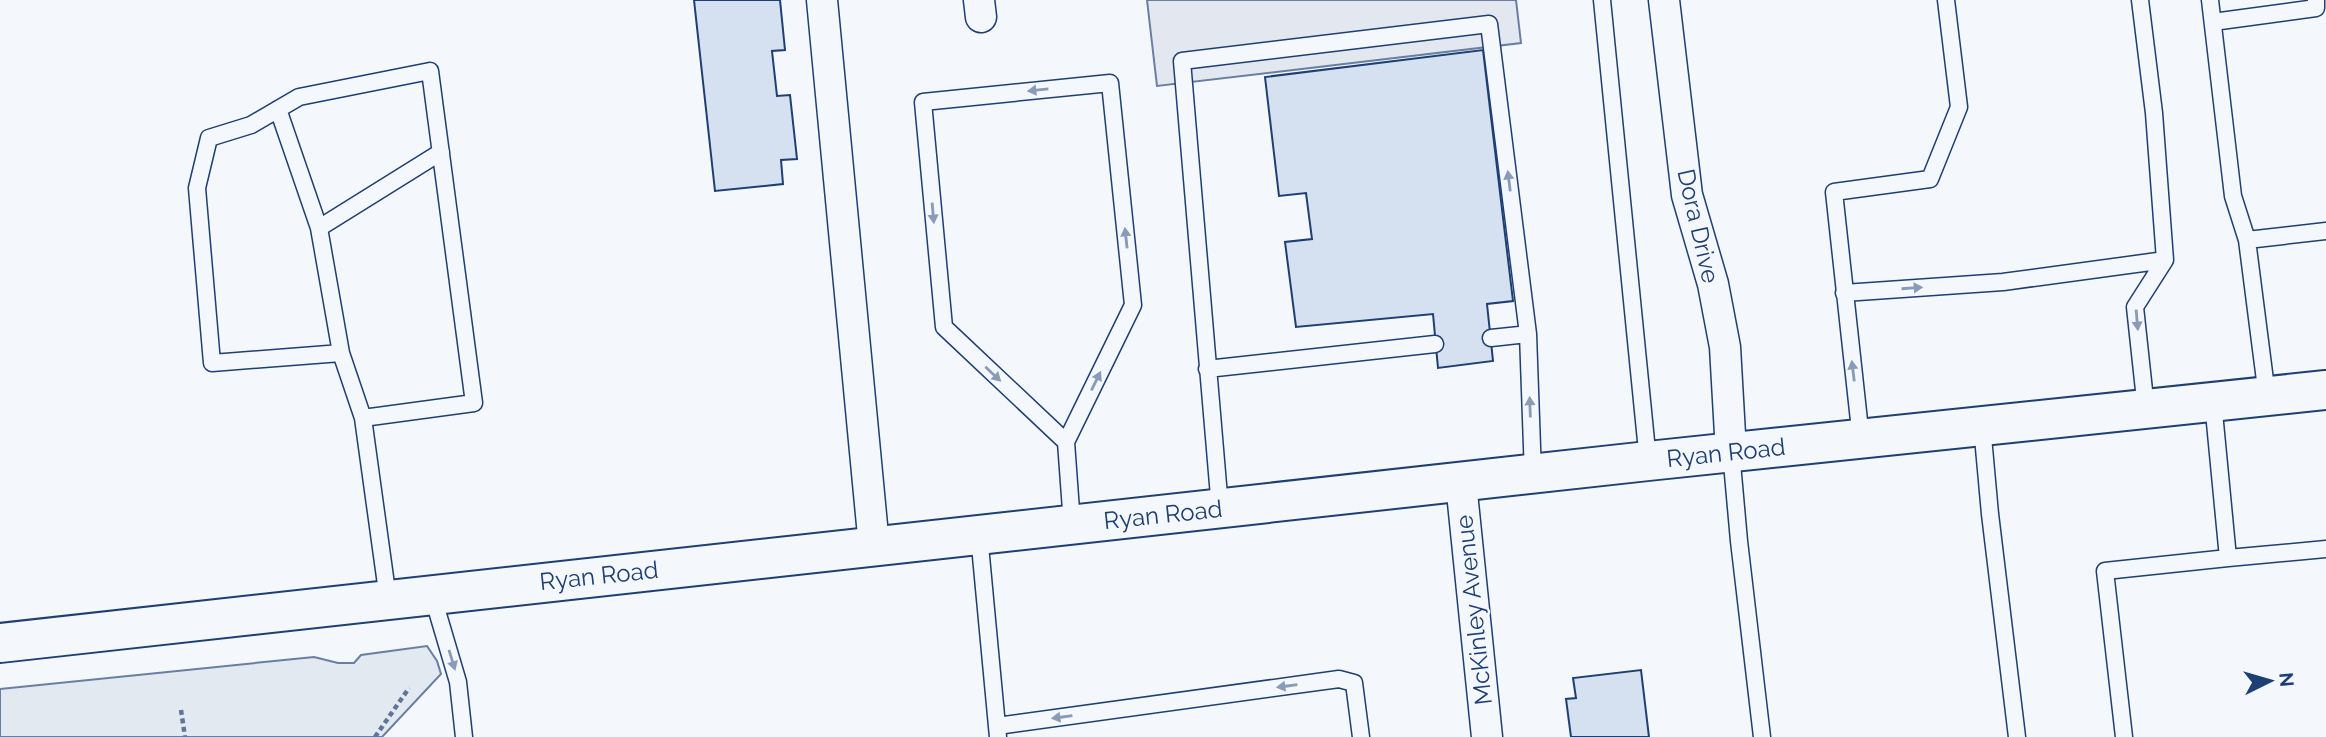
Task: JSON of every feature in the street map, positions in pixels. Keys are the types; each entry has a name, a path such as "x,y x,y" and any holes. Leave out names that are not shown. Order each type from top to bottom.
{"main road":[{"name":"Ryan Road","path":"0,643 1648,461 2326,390"}],"street":[{"path":"822,0 874,546"},
{"name":"Dora Drive","path":"1664,0 1686,195 1713,284 1725,347 1731,452"},
{"name":"McKinley Avenue","path":"1461,483 1487,737"}],"lane":[{"path":"1602,0 1648,461"},
{"path":"1861,439 1834,192 1930,179 1959,107 1946,0"},
{"path":"2140,0 2154,113 2165,260 2136,306 2146,409"},
{"path":"2210,0 2233,196 2247,240 2267,396"},
{"path":"2213,22 2316,8 2316,0"},
{"path":"1220,508 1182,61 1489,24 1528,334 1533,475"},
{"path":"341,353 212,363 197,188 209,138 251,125 299,97 430,71 474,403 363,418"},
{"path":"1066,442 944,327 923,102 1110,83 1133,306 1066,442 1072,524"},
{"path":"278,109 318,228 341,353 363,418 388,599"},
{"path":"318,228 441,152"},
{"path":"2247,240 2326,231"},
{"path":"1844,293 2003,282 2165,260"},
{"path":"1491,338 1528,334"},
{"path":"1207,369 1435,344"},
{"path":"2213,402 2228,558"},
{"path":"1982,426 2017,737"},
{"path":"1731,452 1762,737"},
{"path":"979,536 998,731 1339,679 1354,684 1361,737"},
{"path":"2124,737 2105,571 2326,549"},
{"path":"432,594 458,682 464,737"}],"path":[{"path":"375,737 409,688"},
{"path":"181,710 186,737"}],"shaded area":[{"path":"1147,0 1516,0 1521,43 1157,86"},
{"path":"427,646 437,661 441,674 382,737 0,737 0,689 314,657 338,663 354,663 361,655"}],"building":[{"path":"694,0 780,0 785,50 772,51 777,96 790,95 797,159 781,160 783,184 715,191"},
{"path":"1483,50 1513,301 1487,304 1493,361 1438,368 1433,314 1296,327 1285,242 1312,239 1306,193 1279,196 1265,77"},
{"path":"1641,670 1649,737 1571,737 1566,699 1576,698 1573,678"}]}
